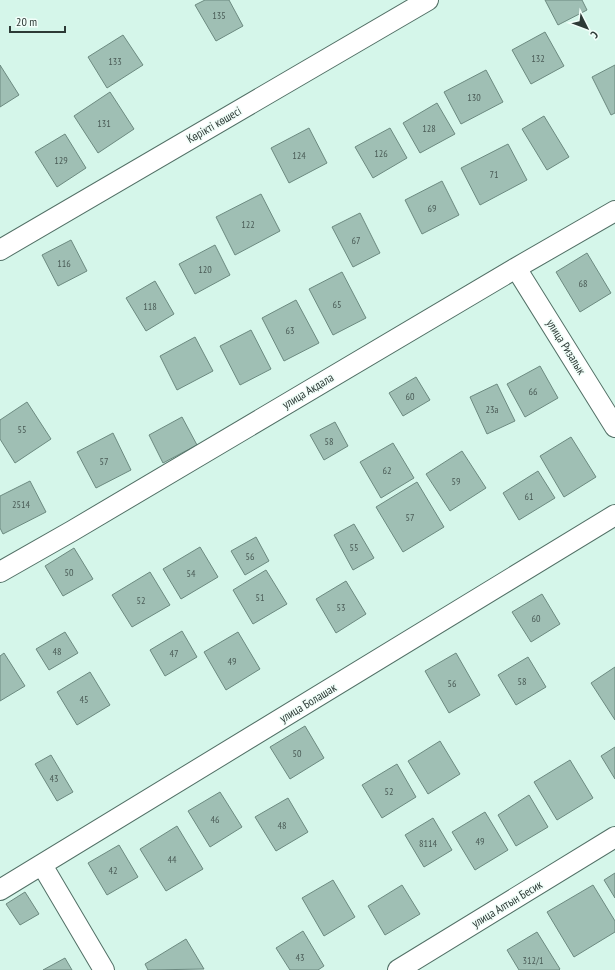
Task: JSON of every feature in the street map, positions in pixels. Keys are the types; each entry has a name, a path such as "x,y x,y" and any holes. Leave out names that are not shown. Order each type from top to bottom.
{"street":[{"name":"Көрікті көшесі","path":"0,250 428,0"},
{"name":"улица Акдала","path":"0,572 615,211"},
{"name":"улица Ризалык","path":"516,268 615,427"},
{"name":"улица Болашак","path":"0,890 615,515"},
{"name":"улица Алтын Бесик","path":"398,970 615,837"},
{"path":"42,865 104,970"}],"building":[{"path":"205,0 229,0 243,26 216,41 195,5"},
{"path":"545,0 582,0 587,10 558,25"},
{"path":"545,32 564,66 531,84 512,50"},
{"path":"123,35 143,65 107,88 88,57"},
{"path":"0,65 19,95 0,107"},
{"path":"615,65 615,113 611,115 592,77"},
{"path":"486,70 503,102 461,124 444,92"},
{"path":"110,92 134,129 98,153 74,116"},
{"path":"437,103 455,134 420,153 403,123"},
{"path":"544,116 569,157 547,170 522,129"},
{"path":"309,128 327,163 289,183 271,148"},
{"path":"390,128 407,158 373,178 355,147"},
{"path":"65,134 86,168 57,187 35,152"},
{"path":"508,144 527,180 480,205 461,168"},
{"path":"442,181 459,215 422,234 405,200"},
{"path":"261,194 280,231 235,255 216,217"},
{"path":"360,213 380,253 353,267 332,227"},
{"path":"71,240 87,271 58,286 42,255"},
{"path":"215,245 230,275 195,294 179,264"},
{"path":"587,253 611,293 580,312 556,272"},
{"path":"342,272 366,318 333,335 309,289"},
{"path":"155,281 174,314 146,331 126,298"},
{"path":"296,300 319,343 284,361 262,318"},
{"path":"251,330 271,369 240,385 220,346"},
{"path":"195,337 213,371 177,390 160,356"},
{"path":"540,366 558,398 525,417 507,384"},
{"path":"416,377 430,400 403,416 389,393"},
{"path":"497,384 515,421 487,434 470,397"},
{"path":"27,402 51,439 15,463 0,439 0,420"},
{"path":"182,417 197,445 163,463 149,435"},
{"path":"335,422 348,446 324,460 310,435"},
{"path":"113,433 131,470 96,488 77,452"},
{"path":"571,437 596,477 564,497 540,456"},
{"path":"393,443 414,478 381,498 360,462"},
{"path":"462,451 486,488 450,511 426,474"},
{"path":"538,471 555,498 519,520 503,493"},
{"path":"30,481 46,512 3,534 0,528 0,496"},
{"path":"417,482 444,527 403,552 376,507"},
{"path":"354,524 374,558 353,570 334,535"},
{"path":"256,537 269,561 245,575 231,551"},
{"path":"200,547 218,577 181,599 163,569"},
{"path":"74,548 93,579 63,596 45,566"},
{"path":"266,570 287,604 253,624 233,590"},
{"path":"150,572 170,605 132,627 112,595"},
{"path":"346,581 366,614 336,633 316,599"},
{"path":"542,594 560,624 531,642 512,612"},
{"path":"182,631 197,657 165,676 150,650"},
{"path":"65,632 78,653 49,670 36,649"},
{"path":"238,632 260,669 226,690 204,652"},
{"path":"4,653 25,686 0,701 0,656"},
{"path":"456,653 480,695 449,713 425,671"},
{"path":"528,657 546,687 516,705 498,675"},
{"path":"615,667 615,720 591,683"},
{"path":"90,672 110,705 77,725 57,692"},
{"path":"305,726 324,758 290,779 270,747"},
{"path":"440,741 460,774 428,794 408,761"},
{"path":"615,747 615,779 601,756"},
{"path":"51,755 73,792 57,801 35,764"},
{"path":"570,760 593,798 557,820 534,782"},
{"path":"397,764 416,797 382,818 362,785"},
{"path":"220,792 242,827 210,847 188,811"},
{"path":"529,795 548,827 516,846 498,815"},
{"path":"288,798 308,832 276,851 255,817"},
{"path":"485,812 508,850 475,870 452,832"},
{"path":"433,818 452,850 424,867 405,835"},
{"path":"177,826 203,869 166,891 140,849"},
{"path":"119,845 138,877 107,895 88,863"},
{"path":"615,873 615,898 604,880"},
{"path":"333,880 355,917 324,936 302,898"},
{"path":"402,885 420,914 385,935 368,906"},
{"path":"593,885 615,921 615,932 574,957 547,912"},
{"path":"25,892 39,914 20,925 6,904"},
{"path":"303,931 324,966 318,970 290,970 276,948"},
{"path":"537,932 560,969 559,970 519,970 507,950"},
{"path":"186,939 204,969 148,970 145,964"},
{"path":"65,958 72,970 43,970"}]}
